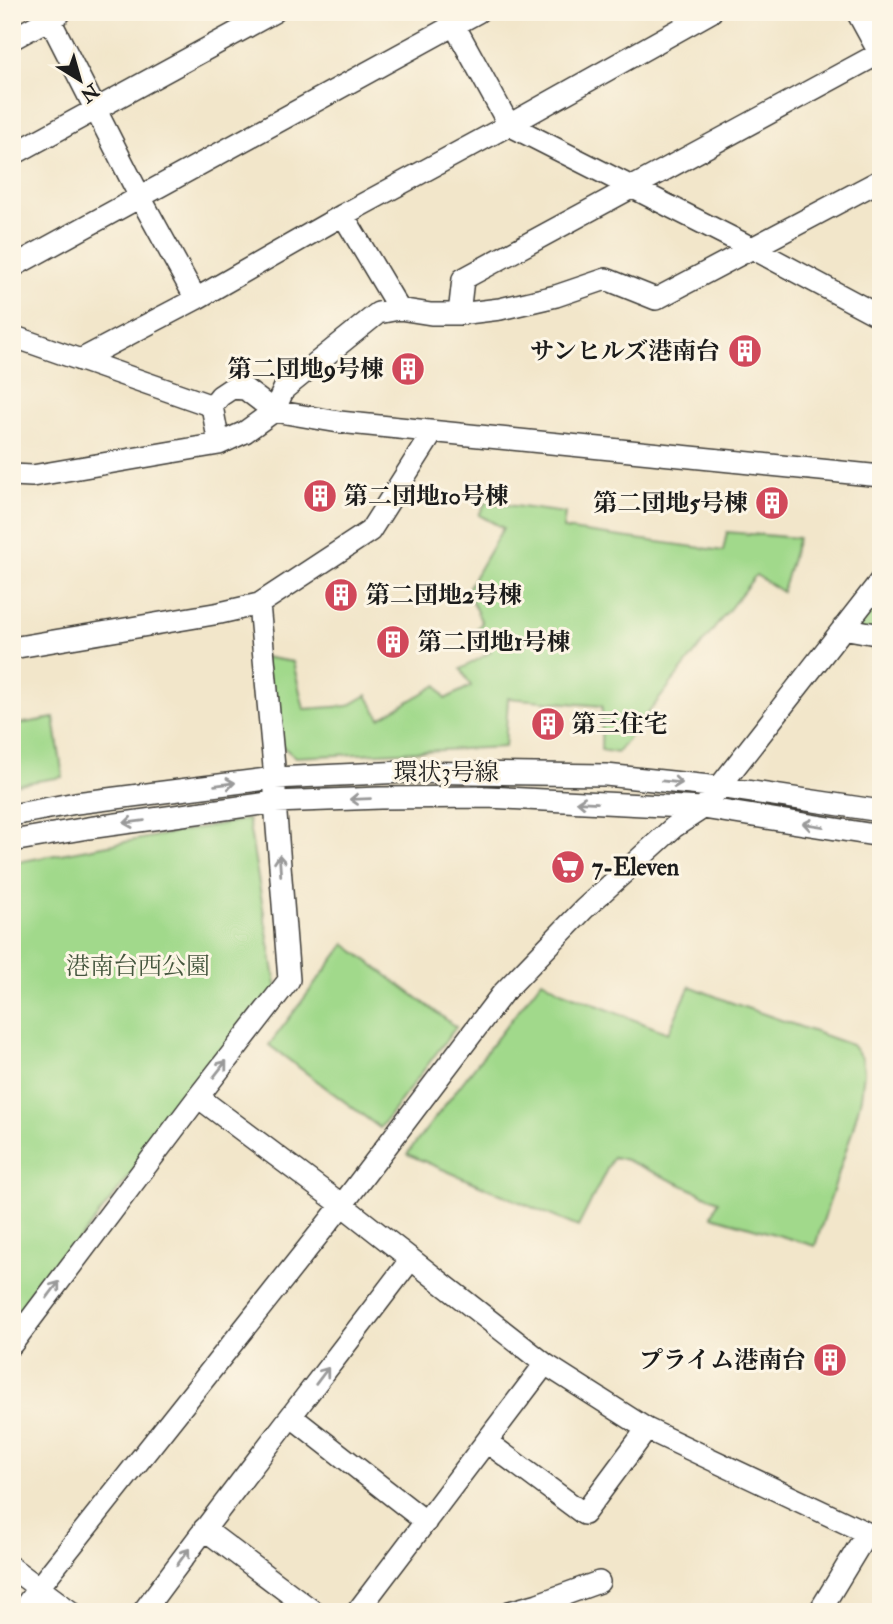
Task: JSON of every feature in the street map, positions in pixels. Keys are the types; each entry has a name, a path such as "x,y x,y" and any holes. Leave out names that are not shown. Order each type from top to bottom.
{"street":[{"path":"12,155 274,12"},
{"path":"12,267 451,19 478,12"},
{"path":"80,360 196,299 342,215 711,12"},
{"path":"459,314 463,279 880,55 858,12"},
{"path":"12,39 52,14 95,110 196,299"},
{"path":"451,19 509,125 752,248 881,317"},
{"path":"12,475 32,476 219,444 245,432 274,411 284,388 378,313 399,309 431,314 459,314 511,307 556,296 606,279 656,299 881,180"},
{"path":"342,215 399,309"},
{"path":"12,336 212,406"},
{"path":"219,444 212,406 232,387 245,389 274,411 339,422 881,476"},
{"path":"12,648 220,613 258,604 370,531 433,432"},
{"path":"21,1612 342,1205 502,993 583,909 674,827 703,807 881,580"},
{"path":"12,1345 289,980 275,778 258,604"},
{"path":"843,628 881,635"},
{"name":"環状3号線","path":"12,816 76,803 275,778 404,772 606,775 719,787 881,811"},
{"name":"環状3号線","path":"12,841 275,802 487,797 703,807 881,836"},
{"path":"198,1097 342,1205 545,1364 647,1429 874,1538 819,1612"},
{"path":"143,1612 411,1259"},
{"path":"357,1612 545,1364"},
{"path":"292,1417 426,1522"},
{"path":"487,1442 584,1514 647,1429"},
{"path":"204,1529 314,1612"},
{"path":"12,1568 71,1612"},
{"path":"509,1612 541,1608 599,1583"}],"green space":[{"path":"486,502 565,513 563,529 723,551 727,532 798,538 782,592 756,575 617,753 601,750 602,706 508,698 505,747 295,757 271,737 263,657 293,662 304,709 348,706 367,695 380,718 437,685 445,699 471,686 461,669 491,652 477,628 482,623 467,590 503,528 479,515"},
{"path":"881,580 881,635 843,628"},
{"path":"54,718 63,777 12,785 12,725"},
{"name":"港南台西公園","path":"248,819 277,990 12,1325 12,863"},
{"path":"345,944 456,1027 380,1128 269,1045"},
{"path":"542,980 563,992 668,1033 690,986 852,1045 862,1058 864,1072 861,1098 815,1246 712,1216 718,1201 626,1160 613,1157 578,1227 407,1154"}],"place":[{"name":"サンヒルズ港南台","path":"745,351"},
{"name":"第二団地9号棟","path":"408,369"},
{"name":"第二団地10号棟","path":"320,496"},
{"name":"第二団地5号棟","path":"772,503"},
{"name":"第二団地2号棟","path":"341,595"},
{"name":"第二団地1号棟","path":"393,642"},
{"name":"第三住宅","path":"548,724"},
{"name":"7-Eleven","path":"568,867"},
{"name":"プライム港南台","path":"830,1360"}]}
